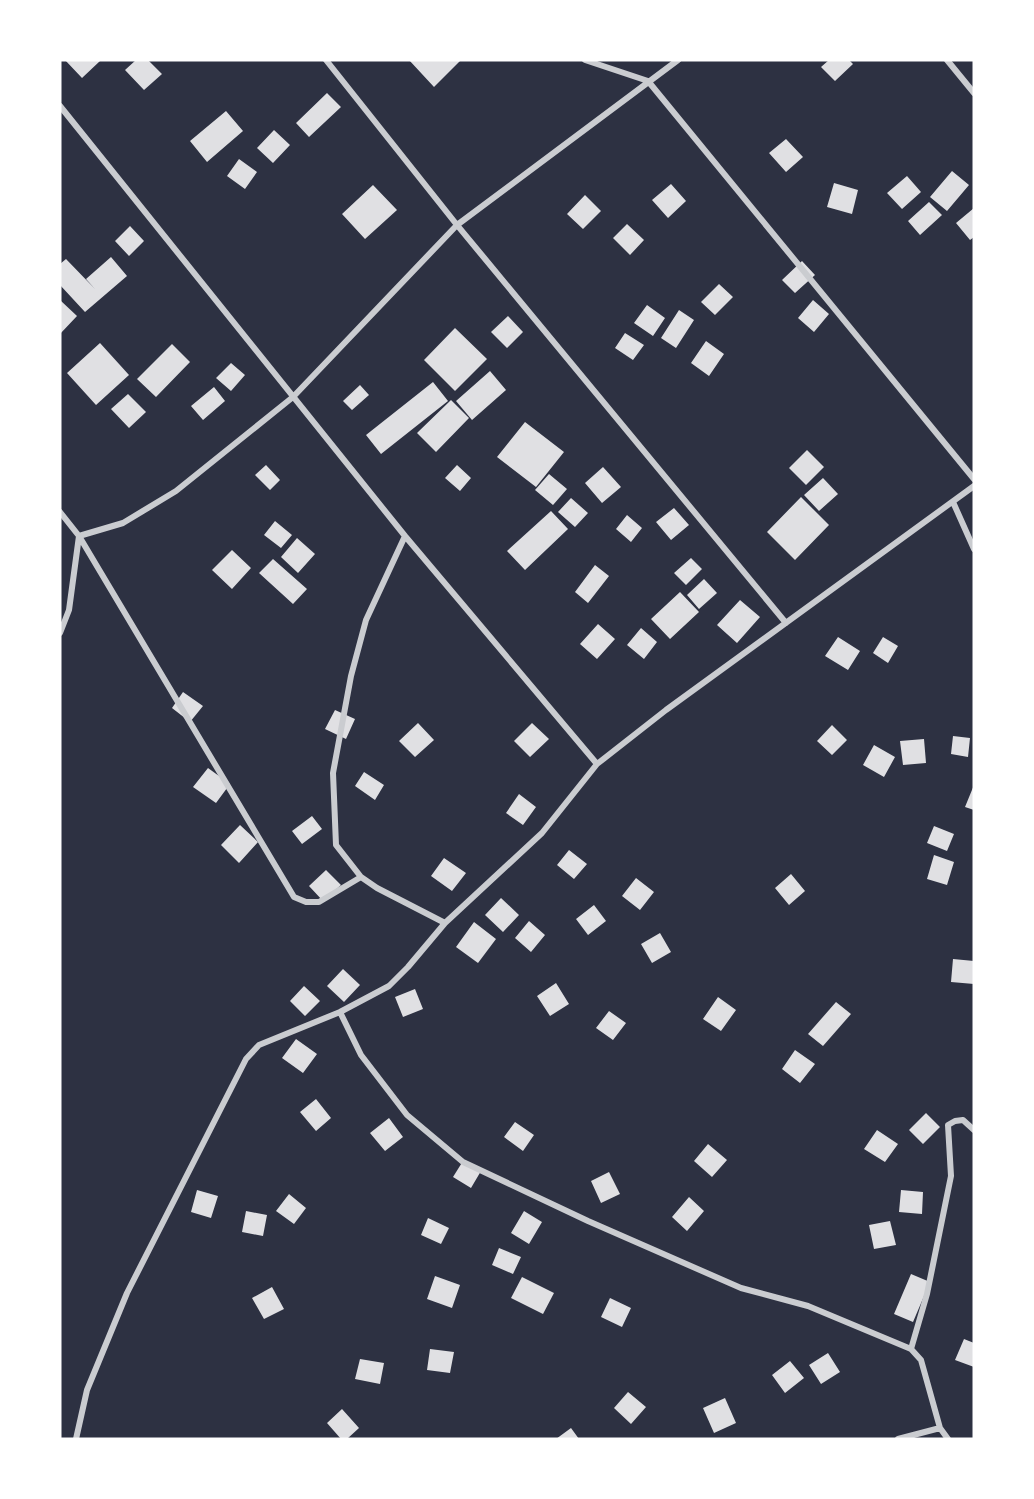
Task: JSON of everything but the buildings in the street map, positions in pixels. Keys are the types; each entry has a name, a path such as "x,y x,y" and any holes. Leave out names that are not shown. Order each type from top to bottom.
{"street":[{"path":"326,60 457,225 786,623"},
{"path":"585,60 648,81 974,479"},
{"path":"79,536 123,523 176,491 293,397 457,225 678,60"},
{"path":"947,60 974,93"},
{"path":"60,105 405,536 597,764"},
{"path":"76,1439 87,1390 127,1293 246,1059 259,1045 340,1012 389,986 445,923 542,833 597,764 666,710 974,486"},
{"path":"953,502 974,549"},
{"path":"60,512 79,536 294,897 306,902 318,902 361,877"},
{"path":"60,633 69,610 79,536"},
{"path":"405,536 366,620 351,676 333,773 336,845 361,877 377,888 445,923"},
{"path":"340,1012 361,1054 407,1114 463,1162 588,1221 741,1288 808,1306 911,1349 921,1360 940,1428 948,1439"},
{"path":"911,1349 927,1294 951,1176 948,1125 963,1120 974,1130"},
{"path":"898,1439 940,1428"}]}
